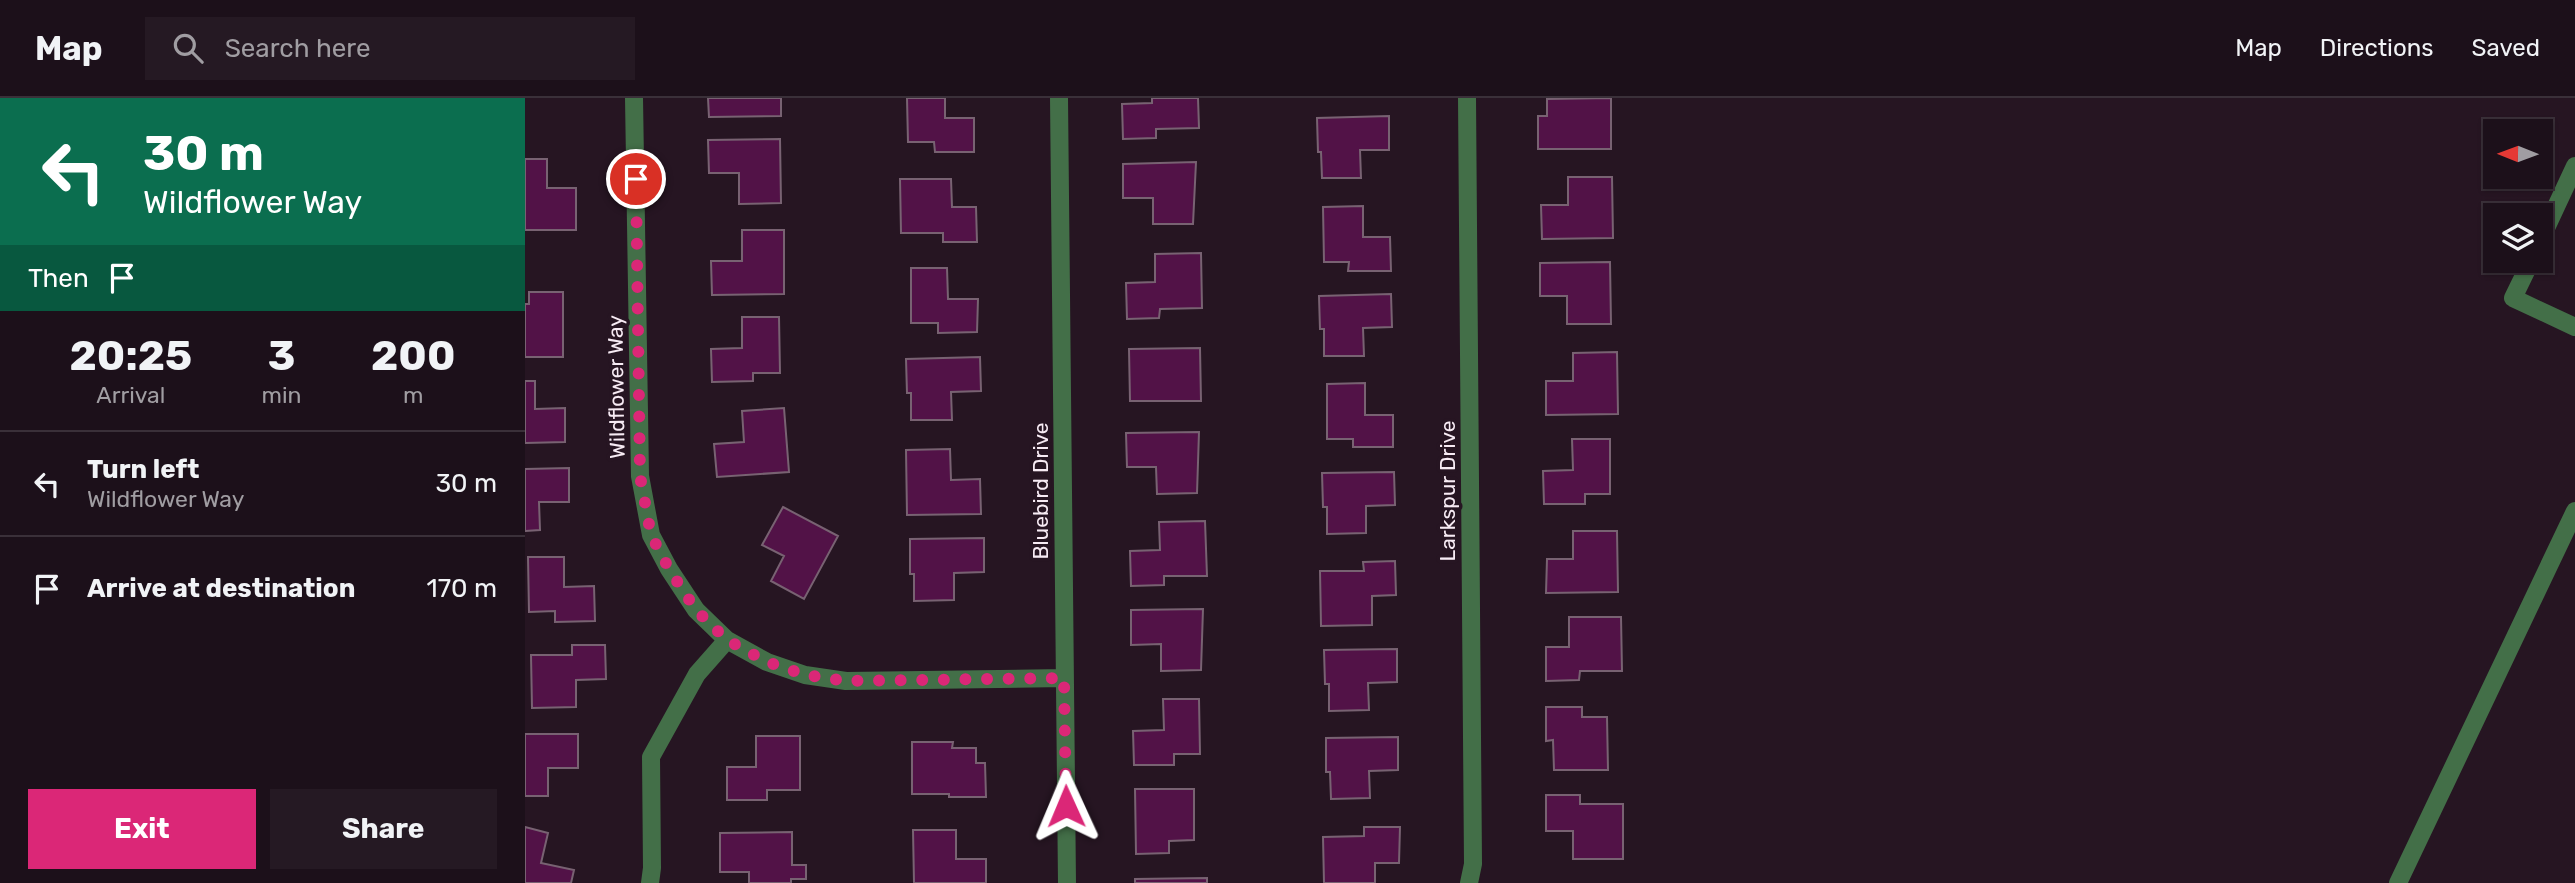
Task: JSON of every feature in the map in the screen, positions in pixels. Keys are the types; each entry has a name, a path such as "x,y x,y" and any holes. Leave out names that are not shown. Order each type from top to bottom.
{"street":[{"name":"Wildflower Way","path":"634,98 640,462 644,503 651,535 696,610 727,640 767,662 806,675 846,681 1064,678"},
{"name":"Bluebird Drive","path":"1059,98 1067,883"},
{"name":"Larkspur Drive","path":"1467,98 1473,864 1469,883"},
{"path":"2553,213 2575,166"},
{"path":"2525,273 2513,298 2575,327"},
{"path":"2398,883 2575,512"},
{"path":"650,883 651,757 697,674 727,640"}],"building":[{"path":"708,98 781,98 781,116 709,117"},
{"path":"907,98 945,98 945,118 974,118 974,152 935,152 934,142 908,142"},
{"path":"1152,98 1198,98 1199,128 1156,129 1156,138 1123,139 1122,104 1152,103"},
{"path":"1611,98 1611,149 1538,149 1538,116 1547,116 1547,99"},
{"path":"1389,116 1389,150 1360,150 1361,178 1322,178 1317,118"},
{"path":"780,139 781,203 739,204 739,173 709,173 708,140"},
{"path":"525,159 547,159 547,188 576,188 576,230 525,230"},
{"path":"1196,162 1193,224 1153,224 1153,198 1123,198 1123,164"},
{"path":"1568,177 1612,177 1613,238 1542,239 1541,205 1568,205"},
{"path":"900,179 951,179 952,207 976,207 977,242 943,242 943,233 901,233"},
{"path":"1363,206 1363,237 1390,237 1391,271 1348,271 1349,262 1324,262 1323,207"},
{"path":"742,230 784,230 784,294 712,295 711,261 742,261"},
{"path":"1201,253 1202,308 1160,309 1159,318 1127,319 1126,283 1155,282 1155,254"},
{"path":"1610,262 1611,324 1567,324 1567,296 1540,296 1540,263"},
{"path":"911,268 947,268 948,299 978,299 977,332 938,333 938,323 911,323"},
{"path":"529,292 563,292 563,357 525,357 525,304 529,304"},
{"path":"1391,294 1392,327 1363,328 1364,356 1324,356 1324,329 1320,329 1319,296"},
{"path":"742,317 779,317 780,373 753,373 753,381 712,382 711,349 742,348"},
{"path":"1200,348 1201,401 1130,401 1129,349"},
{"path":"1617,352 1618,414 1546,415 1546,381 1573,381 1573,353"},
{"path":"980,357 981,391 951,392 952,420 911,420 911,393 907,393 906,359"},
{"path":"525,381 535,381 535,409 565,408 565,442 525,443"},
{"path":"1365,383 1365,415 1393,415 1393,447 1353,447 1353,439 1327,439 1327,384"},
{"path":"784,408 789,472 717,477 714,444 744,442 742,411"},
{"path":"1199,432 1197,493 1157,494 1156,467 1127,467 1126,433"},
{"path":"1572,439 1610,439 1610,494 1585,494 1585,504 1544,504 1543,471 1573,470"},
{"path":"950,449 951,480 980,479 981,514 907,515 906,450"},
{"path":"569,468 569,502 539,502 540,530 525,531 525,469"},
{"path":"1394,472 1395,505 1366,506 1366,533 1327,534 1327,507 1323,507 1322,473"},
{"path":"783,507 838,536 804,599 771,581 784,556 762,545"},
{"path":"1205,521 1207,576 1164,576 1164,585 1131,586 1130,551 1160,550 1159,522"},
{"path":"1573,531 1617,531 1618,592 1546,593 1547,559 1573,559"},
{"path":"984,538 984,572 954,573 954,600 914,601 914,574 910,574 910,539"},
{"path":"528,557 564,557 564,587 594,586 595,621 555,622 555,611 529,612"},
{"path":"1395,561 1396,595 1372,596 1372,625 1321,626 1320,571 1364,571 1363,562"},
{"path":"1203,609 1201,670 1161,671 1161,644 1131,645 1131,610"},
{"path":"1569,617 1621,617 1622,671 1580,671 1579,680 1546,681 1546,647 1569,647"},
{"path":"572,645 605,645 606,679 576,680 576,707 532,708 531,655 572,655"},
{"path":"1397,649 1397,682 1368,683 1369,710 1329,711 1329,684 1325,684 1324,650"},
{"path":"1163,699 1199,699 1200,754 1174,754 1174,765 1134,765 1133,731 1164,730"},
{"path":"1546,707 1582,707 1582,717 1607,717 1608,770 1554,770 1553,740 1546,741"},
{"path":"525,734 578,734 578,768 548,768 548,796 525,796"},
{"path":"756,736 800,736 800,790 767,790 767,800 727,800 727,767 756,767"},
{"path":"1398,737 1398,770 1369,771 1370,798 1331,799 1330,772 1326,772 1326,738"},
{"path":"912,742 953,742 952,748 976,748 976,763 985,763 986,797 912,794"},
{"path":"1135,789 1194,789 1194,840 1169,841 1169,853 1136,854"},
{"path":"1546,795 1580,795 1580,804 1623,804 1623,859 1573,859 1573,831 1546,831"},
{"path":"525,827 548,833 541,863 574,870 571,883 525,883"},
{"path":"1364,827 1400,827 1399,863 1375,863 1375,883 1324,883 1323,837 1364,836"},
{"path":"913,830 956,830 956,859 986,859 986,883 914,883"},
{"path":"792,832 792,865 806,865 806,879 791,879 791,883 749,883 749,872 720,872 720,833"},
{"path":"1207,878 1207,883 1135,883 1135,879"}],"route":[{"path":"636,179 640,476 651,535 696,610 727,640 767,662 806,675 846,681 1064,678 1066,806"}]}
